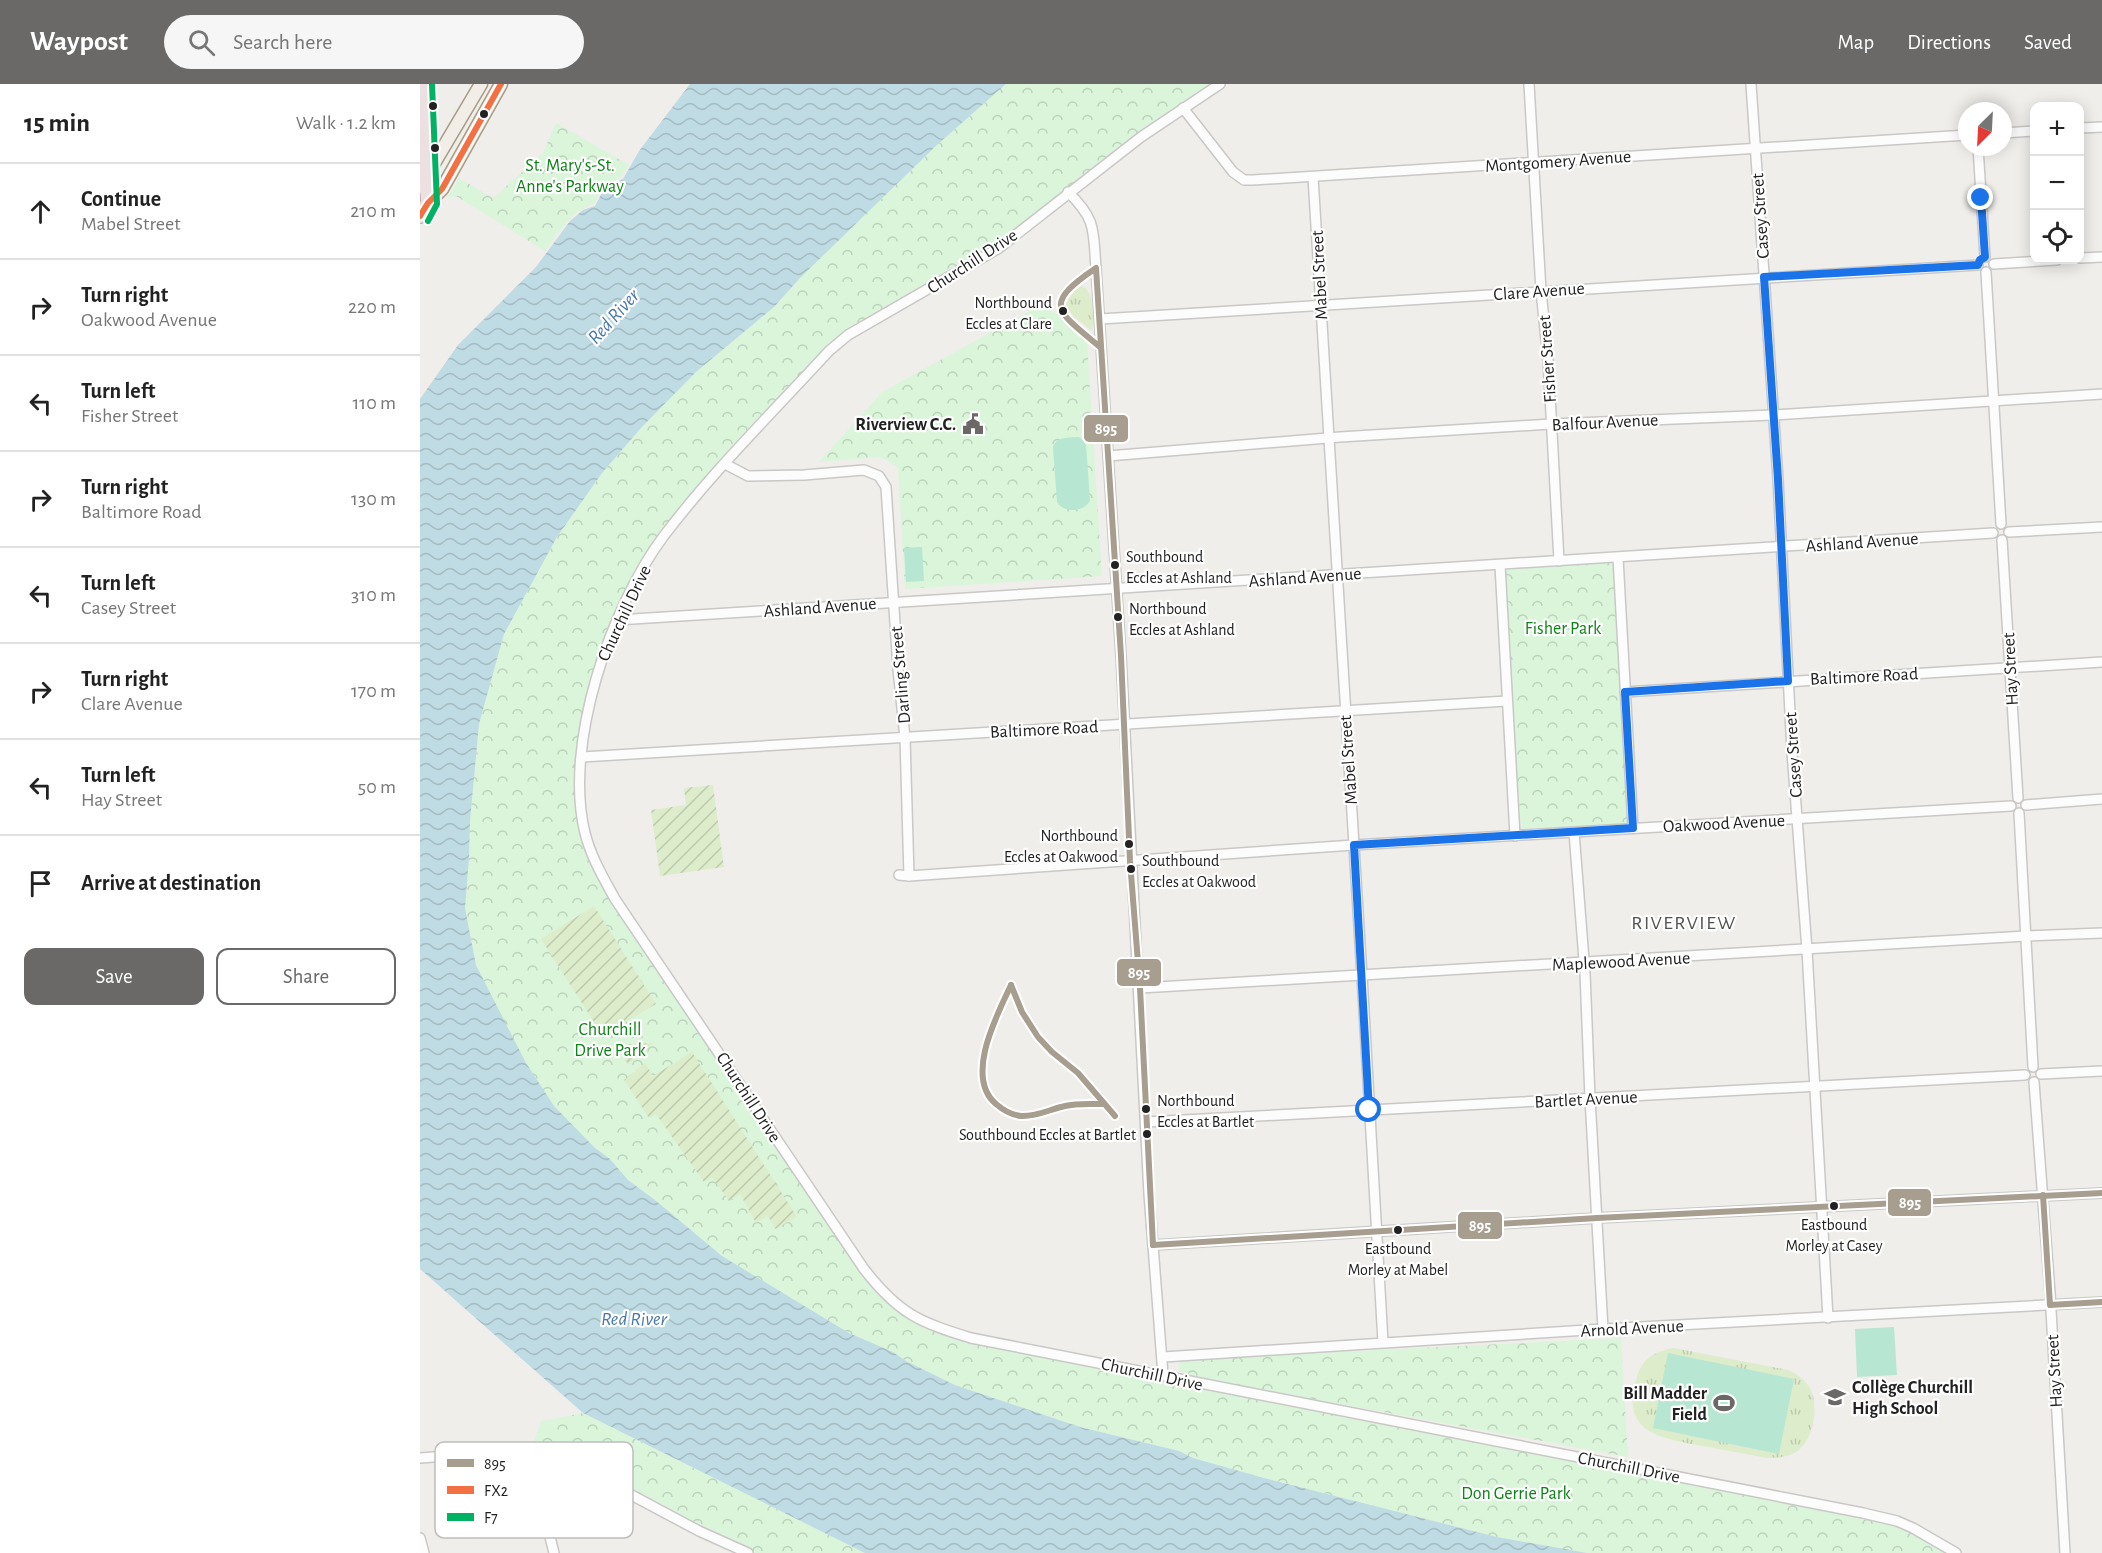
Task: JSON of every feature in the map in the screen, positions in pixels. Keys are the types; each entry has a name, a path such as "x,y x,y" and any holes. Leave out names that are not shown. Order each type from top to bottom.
{"highway":[{"path":"420,216 428,203 423,84"}],"main road":[{"path":"420,187 481,84"},
{"path":"428,203 442,189 501,84"}],"street":[{"name":"Churchill Drive","path":"1220,84 1183,108 1068,192 980,261 848,335 830,351 725,464 663,538 638,577 606,646 596,680 582,757 580,789 585,831 597,866 615,899 827,1216 880,1290 903,1311 924,1323 971,1338 1863,1513 1897,1521 1934,1539 1956,1553"},
{"name":"Fisher Street","path":"1529,84 1559,561"},
{"name":"Casey Street","path":"1751,84 1807,950 1828,1318"},
{"name":"Montgomery Avenue","path":"1183,108 1237,176 1244,180 1958,136"},
{"path":"2084,128 2102,127"},
{"path":"2012,132 2030,131"},
{"path":"1979,156 1985,257"},
{"name":"Mabel Street","path":"1313,177 1383,1342"},
{"path":"1068,192 1082,205 1092,223 1100,319 1130,861 1140,988 1153,1245 1163,1375"},
{"path":"2084,258 2102,256"},
{"path":"1985,257 1994,264"},
{"path":"1985,257 1978,265 1980,270 1986,272"},
{"path":"1994,264 2030,262"},
{"path":"1986,272 1994,264"},
{"name":"Clare Avenue","path":"1100,319 1978,265"},
{"path":"1986,272 2001,524"},
{"name":"Balfour Avenue","path":"1108,456 1328,438 1551,424 1773,415 2102,394"},
{"name":"Darling Street","path":"725,464 748,476 804,475 864,470 879,476 886,487 905,738 909,876"},
{"path":"2001,524 2009,532"},
{"path":"2001,524 1994,529 1995,537 2002,540 2007,538 2009,532"},
{"path":"2009,532 2102,527"},
{"name":"Ashland Avenue","path":"618,620 1994,533"},
{"name":"Hay Street","path":"2002,540 2018,798"},
{"path":"1618,558 1633,828"},
{"path":"1500,565 1515,836"},
{"name":"Baltimore Road","path":"1625,692 2102,662"},
{"name":"Baltimore Road","path":"582,757 1507,701"},
{"path":"2018,798 2024,800 2026,805 2023,812 2019,813 2015,813 2011,806 2012,802 2018,798"},
{"path":"2026,805 2102,799"},
{"name":"Oakwood Avenue","path":"898,874 909,876 1354,845 2011,806"},
{"path":"2019,813 2033,1066"},
{"path":"1575,832 1603,1329"},
{"name":"Maplewood Avenue","path":"1140,988 2102,933"},
{"path":"2033,1066 2038,1068 2041,1074"},
{"path":"2033,1066 2027,1069 2025,1075 2030,1081 2034,1082 2039,1079 2041,1074"},
{"path":"2041,1074 2102,1071"},
{"name":"Bartlet Avenue","path":"1146,1122 2025,1075"},
{"name":"Hay Street","path":"2034,1082 2064,1553"},
{"path":"1153,1245 1597,1218 2102,1193"},
{"name":"Arnold Avenue","path":"1162,1357 1603,1329 2102,1302"},
{"path":"420,1458 435,1457"},
{"path":"633,1496 699,1531 748,1553"},
{"path":"420,1538 424,1553"},
{"path":"550,1538 554,1553"}],"green space":[{"name":"Churchill Drive Park","path":"1006,84 1220,84 1183,108 999,248 829,351 662,538 617,620 585,734 582,809 597,866 880,1290 932,1326 1897,1521 1956,1553 1586,1553 1497,1537 1264,1478 1193,1458 1179,1451 1080,1427 955,1385 906,1361 893,1352 849,1333 722,1256 628,1180 610,1159 594,1147 554,1106 526,1064 476,965 465,908 479,724 504,634 557,537 602,473 641,428 696,372 774,307 800,278 938,144"},
{"name":"St. Mary's-St. Anne's Parkway","path":"556,123 629,165 621,177 602,187 595,203 579,211 566,223 545,251 456,196 447,198 459,178 493,198 543,153"},
{"path":"1082,286 1091,299 1092,331 1073,316 1066,305 1070,291"},
{"name":"Riverview C.C.","path":"1044,303 1087,342 1102,576 905,589 898,467 880,457 819,462 882,392"},
{"path":"1078,437 1086,445 1090,500 1084,507 1069,510 1057,502 1053,447 1060,439"},
{"path":"922,547 924,581 906,582 904,548"},
{"name":"Fisher Park","path":"1614,562 1627,823 1521,829 1504,570"},
{"path":"713,785 724,867 660,876 651,810 686,805 684,788"},
{"path":"594,906 656,1004 603,1036 541,939"},
{"path":"654,1043 628,1065 618,1045"},
{"path":"692,1052 797,1217 775,1229 768,1216 756,1223 740,1194 729,1201 712,1177 704,1182 656,1114 649,1118 624,1080 645,1063 653,1076"},
{"path":"1894,1327 1897,1375 1857,1377 1855,1329"},
{"path":"1621,1338 1628,1457 1194,1377 1180,1371 1179,1360"},
{"name":"Bill Madder Field","path":"1674,1348 1788,1370 1800,1377 1810,1388 1814,1403 1813,1421 1804,1445 1792,1454 1767,1458 1672,1440 1647,1430 1639,1421 1634,1410 1633,1396 1639,1370 1651,1356"},
{"name":"Bill Madder Field","path":"1668,1353 1794,1379 1779,1454 1653,1428"},
{"path":"583,1413 865,1553 752,1553 633,1494 633,1442 534,1442 541,1421"}],"water":[{"name":"Red River","path":"690,84 1006,84 938,144 800,278 774,307 696,372 641,428 602,473 557,537 504,634 479,724 465,908 476,965 526,1063 554,1106 594,1147 610,1159 628,1180 722,1256 849,1333 893,1352 906,1361 955,1385 1080,1427 1179,1451 1193,1458 1264,1478 1497,1537 1587,1553 865,1553 583,1413 420,1269 420,399 458,345 536,267 570,221 583,210 595,206 605,187 623,179 639,151"}],"transit line":[{"name":"F7","path":"428,221 437,204 432,84"},
{"name":"FX2","path":"420,216 428,203 442,189 501,84"},
{"name":"895","path":"1101,348 1074,325 1061,308 1067,291 1096,268 1121,656 1130,861 1140,988 1153,1245"},
{"name":"895","path":"1011,985 998,1012 983,1062 983,1078 987,1092 996,1104 1021,1116 1070,1105 1102,1104"},
{"name":"895","path":"1011,985 1022,1012 1038,1037 1078,1073 1115,1116"},
{"name":"895","path":"1153,1245 1597,1218 2102,1193"},
{"name":"895","path":"2043,1195 2050,1305 2102,1302"}],"place":[{"name":"Northbound Eccles at Clare","path":"1063,311"},
{"name":"Riverview C.C.","path":"973,424"},
{"name":"Southbound Eccles at Ashland","path":"1115,565"},
{"name":"Northbound Eccles at Ashland","path":"1118,617"},
{"name":"Northbound Eccles at Oakwood","path":"1129,844"},
{"name":"Southbound Eccles at Oakwood","path":"1131,869"},
{"name":"Northbound Eccles at Bartlet","path":"1146,1109"},
{"name":"Southbound Eccles at Bartlet","path":"1147,1134"},
{"name":"Eastbound Morley at Casey","path":"1834,1206"},
{"name":"Eastbound Morley at Mabel","path":"1398,1230"},
{"name":"Collège Churchill High School","path":"1835,1397"},
{"name":"Bill Madder Field","path":"1724,1403"}],"district":[{"name":"RIVERVIEW","path":"1684,922"}],"route":[{"path":"1369,1110 1354,845 1633,828 1625,692 1788,681 1778,479 1764,277 1978,265 1985,257 1981,198"}],"park label":[{"name":"Don Gerrie Park","path":"1516,1493"}]}
